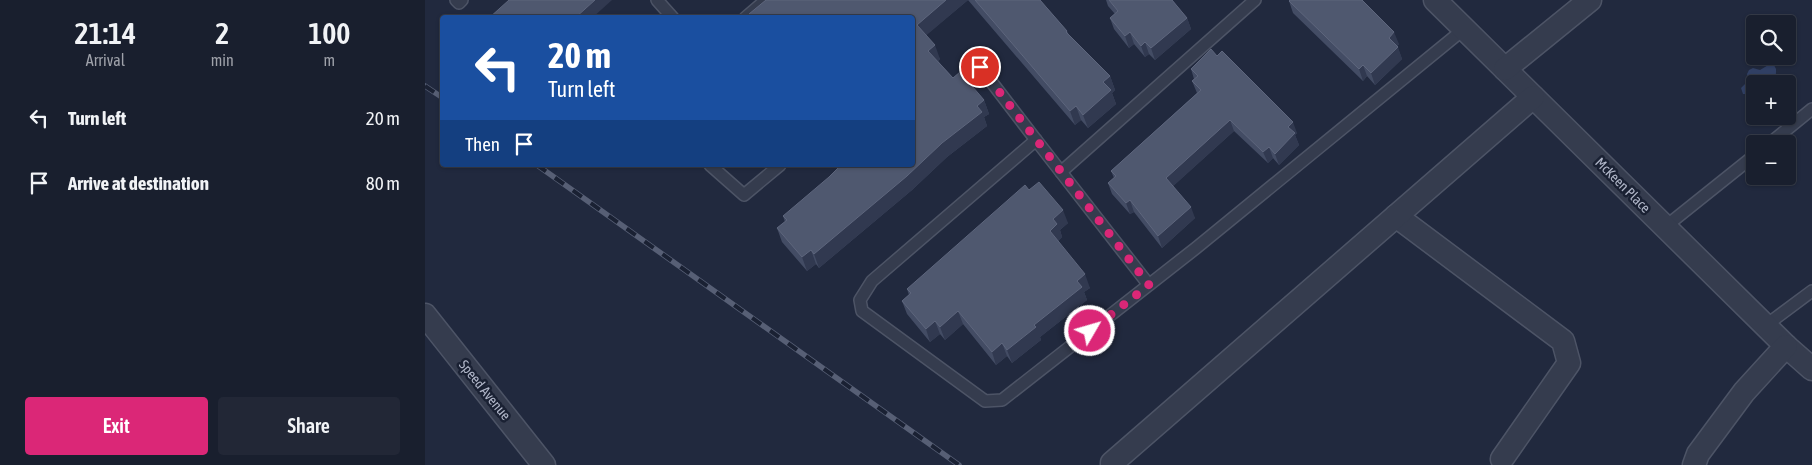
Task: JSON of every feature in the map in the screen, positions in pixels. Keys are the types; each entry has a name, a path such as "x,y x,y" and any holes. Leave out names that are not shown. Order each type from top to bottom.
{"street":[{"name":"McKeen Place","path":"1435,0 1765,326 1812,369"},
{"path":"1505,69 1590,0"},
{"path":"1112,465 1112,463 1533,97"},
{"path":"1396,216 1563,342 1569,363 1502,459"},
{"name":"Speed Avenue","path":"425,315 544,465"},
{"path":"1693,465 1698,454 1744,392 1786,346"}],"lane":[{"path":"456,0 459,3 462,0"},
{"path":"748,15 766,0"},
{"path":"1061,172 1255,0"},
{"path":"660,4 670,15"},
{"path":"1037,140 872,281 861,300 862,310 985,401 1002,400 1149,285 1464,29"},
{"path":"980,67 1149,285"},
{"path":"1780,135 1812,109"},
{"path":"1665,227 1746,162"},
{"path":"712,167 744,195 778,167"},
{"path":"1765,326 1812,291"}],"water":[{"path":"1768,65 1774,65 1776,75 1747,75 1749,70 1753,68 1760,70"},
{"path":"1746,83 1746,94 1743,94 1741,88"}],"building":[{"path":"509,0 595,0 578,15 492,15"},
{"path":"766,0 946,0 917,25 935,45 928,51 953,78 960,72 984,100 977,106 982,112 942,143 907,176 814,254 811,250 802,257 777,228 787,220 783,216 839,167 915,167 915,15 749,14"},
{"path":"975,0 1040,0 1066,32 1110,76 1103,82 1111,90 1083,115 1076,106 1070,111"},
{"path":"1109,0 1172,0 1187,18 1151,48 1145,42 1141,46 1130,32 1125,36 1110,18 1118,11"},
{"path":"1290,0 1362,0 1394,32 1389,38 1398,47 1371,73 1363,65 1359,69"},
{"path":"1211,49 1217,56 1222,51 1293,122 1288,127 1295,133 1275,154 1269,147 1263,152 1230,120 1166,178 1191,207 1158,236 1130,200 1126,203 1108,183 1116,176 1111,171 1201,90 1192,81 1198,76 1191,69"},
{"path":"1039,182 1063,210 1053,219 1057,224 1050,231 1085,274 1077,281 1082,287 1034,325 1036,327 1007,350 1002,343 992,352 958,311 940,327 935,321 926,329 902,301 911,293 907,289 1025,185 1029,190"}],"railway":[{"path":"425,86 440,96"},
{"path":"540,167 959,465"}],"route":[{"path":"980,67 1149,285 1090,331"}]}
